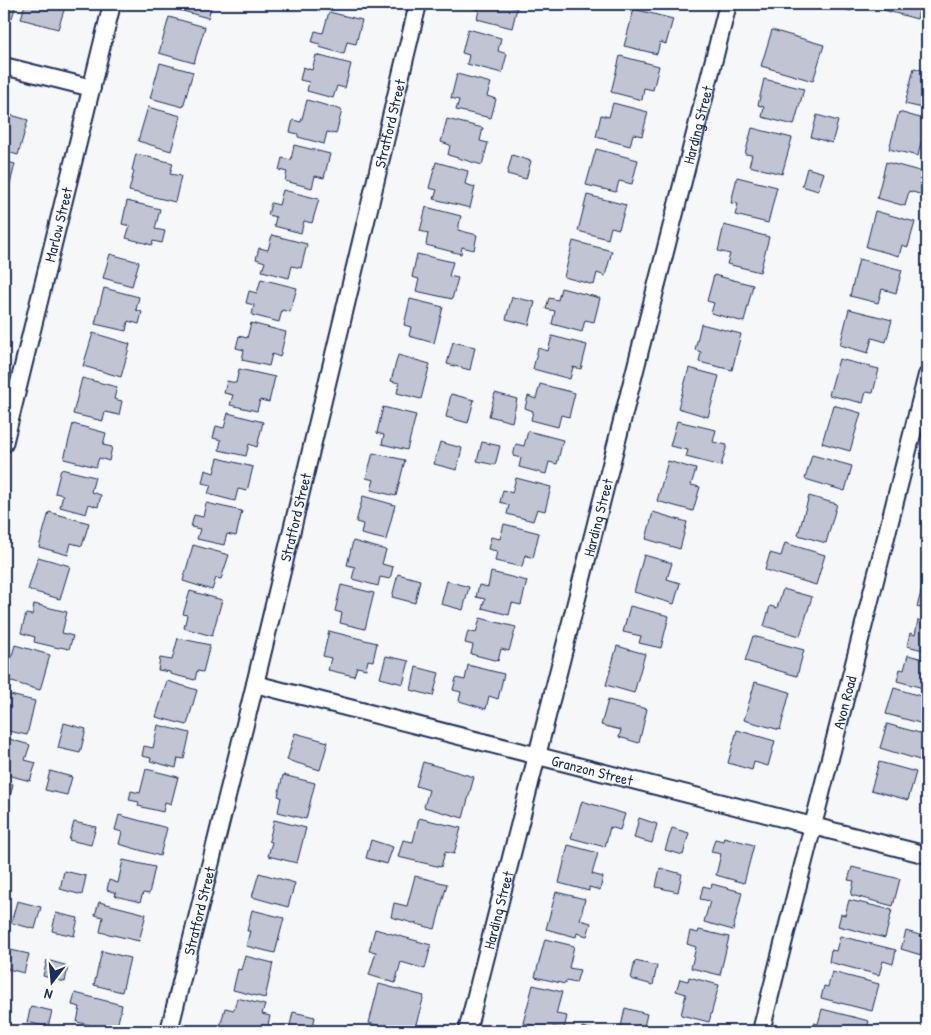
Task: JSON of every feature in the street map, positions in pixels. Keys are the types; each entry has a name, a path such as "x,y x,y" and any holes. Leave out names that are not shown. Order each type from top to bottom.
{"street":[{"name":"Marlow Street","path":"4,444 112,4"},
{"name":"Stratford Street","path":"170,1031 418,4"},
{"name":"Harding Street","path":"467,1031 728,4"},
{"path":"4,66 92,88"},
{"name":"Avon Road","path":"761,1031 927,375"},
{"name":"Granzon Street","path":"255,684 927,854"}],"building":[{"path":"4,4 16,4 12,18 4,16"},
{"path":"25,4 66,4 58,29 21,19"},
{"path":"173,4 212,4 208,18 172,8"},
{"path":"473,4 509,4 508,6 517,8 512,28 477,19 479,10 472,8"},
{"path":"832,4 853,4 851,11 831,6"},
{"path":"882,4 921,4 917,19 880,9"},
{"path":"634,9 673,19 666,44 660,42 657,54 624,46"},
{"path":"329,12 362,20 356,44 347,42 344,54 319,47 320,44 312,42 315,31 323,33"},
{"path":"169,17 205,27 194,63 159,53"},
{"path":"468,29 501,38 498,51 507,54 502,73 467,64 469,55 462,53"},
{"path":"772,30 824,45 813,81 761,66"},
{"path":"316,55 351,64 345,88 337,86 333,98 307,91 309,82 300,80 303,67 312,70"},
{"path":"620,56 659,66 653,90 644,88 642,100 611,92"},
{"path":"160,63 193,72 183,107 150,98"},
{"path":"914,68 927,71 927,109 905,104"},
{"path":"457,74 491,83 487,96 496,99 491,118 456,110 459,100 451,98"},
{"path":"764,79 804,89 794,125 762,117 764,107 758,105"},
{"path":"307,100 342,110 336,134 327,132 324,144 298,137 298,134 290,132 293,120 301,122"},
{"path":"613,103 648,112 642,136 633,134 630,146 596,137 601,115 609,117"},
{"path":"148,107 181,116 171,151 138,141"},
{"path":"899,112 927,120 927,143 921,142 918,156 889,149"},
{"path":"4,113 28,120 18,155 4,151"},
{"path":"817,115 838,121 832,143 811,137"},
{"path":"447,119 483,128 480,141 488,143 482,165 448,155 450,145 441,142"},
{"path":"752,128 792,138 782,174 749,166 752,155 745,154"},
{"path":"294,145 330,154 324,178 315,176 312,188 285,181 287,172 279,170 282,158 291,160"},
{"path":"596,149 638,160 632,184 619,181 616,192 586,185"},
{"path":"136,154 173,163 170,174 181,176 175,202 129,191"},
{"path":"512,155 531,161 526,179 507,174"},
{"path":"4,161 15,164 9,188 4,187"},
{"path":"436,162 468,171 465,184 475,187 470,208 434,199 437,190 429,188"},
{"path":"886,162 927,173 923,195 909,191 905,206 877,198"},
{"path":"807,168 824,173 818,191 802,186"},
{"path":"737,177 777,187 768,223 735,215 738,204 731,203"},
{"path":"283,190 319,199 312,223 304,221 301,233 274,226 276,217 268,215 271,203 279,205"},
{"path":"587,195 626,205 619,229 611,227 608,239 578,231"},
{"path":"127,201 160,209 155,229 165,231 162,243 153,241 152,245 126,238 130,226 122,224"},
{"path":"426,207 461,216 458,230 477,235 474,250 462,247 461,254 426,245 428,233 420,231"},
{"path":"875,211 915,222 908,247 902,245 899,256 866,247"},
{"path":"724,225 769,237 760,272 727,264 730,254 718,251"},
{"path":"272,235 307,244 301,268 292,266 289,278 262,271 265,262 256,259 259,248 268,250"},
{"path":"573,241 612,251 605,276 597,273 594,285 564,277"},
{"path":"110,254 139,262 132,286 103,278"},
{"path":"417,254 453,262 449,276 458,278 452,299 416,291 419,279 412,277"},
{"path":"859,259 902,270 896,293 882,289 878,303 850,296"},
{"path":"714,275 753,285 744,322 711,313 714,303 707,301"},
{"path":"261,279 297,288 290,312 282,310 279,322 252,315 254,305 246,303 249,291 257,293"},
{"path":"104,288 139,297 136,310 142,312 139,324 128,321 126,331 95,324"},
{"path":"561,288 600,298 594,322 585,320 582,332 552,324 555,311 546,309 549,298 558,300"},
{"path":"512,297 535,302 529,325 506,319"},
{"path":"410,299 443,307 434,343 409,336 411,327 404,325"},
{"path":"849,309 892,320 886,342 872,338 868,353 840,345"},
{"path":"251,323 286,332 280,357 272,354 269,366 242,360 244,350 236,348 239,336 247,338"},
{"path":"701,324 741,334 732,370 699,362 701,352 695,350"},
{"path":"93,333 130,344 121,377 83,366"},
{"path":"552,336 587,345 581,369 573,367 570,379 533,369 538,348 548,351"},
{"path":"453,342 475,347 470,370 447,364"},
{"path":"398,355 430,364 421,399 397,393 399,383 391,381"},
{"path":"839,359 879,369 873,393 866,392 863,403 829,395"},
{"path":"689,368 719,376 708,417 678,408"},
{"path":"239,369 275,377 269,402 260,400 257,411 230,405 233,395 224,393 227,381 236,383"},
{"path":"82,378 117,387 114,399 122,401 119,415 105,412 103,421 73,414"},
{"path":"540,384 575,393 569,417 561,415 558,427 531,420 533,411 525,408 528,396 536,399"},
{"path":"495,393 517,399 512,422 489,416"},
{"path":"451,394 474,400 468,423 446,417"},
{"path":"833,405 861,413 850,451 822,443"},
{"path":"383,407 416,415 407,450 382,444 384,435 377,433"},
{"path":"228,413 263,422 257,447 249,444 246,456 219,450 221,440 213,438 216,426 224,428"},
{"path":"677,421 716,430 713,442 727,445 721,466 686,457 688,450 670,446"},
{"path":"73,424 106,433 103,445 112,447 109,461 99,458 96,467 64,459"},
{"path":"528,431 563,440 557,464 549,462 546,474 519,467 521,458 513,456 516,444 524,446"},
{"path":"440,442 462,448 457,470 434,464"},
{"path":"482,442 500,446 495,465 477,461"},
{"path":"373,453 405,460 396,496 371,490 374,480 366,478"},
{"path":"812,455 852,466 845,491 805,479"},
{"path":"218,458 253,467 247,491 238,489 235,501 208,494 211,485 202,483 205,470 214,473"},
{"path":"668,461 696,469 691,485 700,487 693,511 657,501"},
{"path":"61,469 95,477 91,492 101,495 98,507 89,504 86,514 60,507 63,495 55,493"},
{"path":"516,478 551,487 545,511 537,509 533,521 507,514 509,505 500,502 503,490 512,493"},
{"path":"363,496 395,505 386,540 361,534 363,524 356,522"},
{"path":"809,496 837,504 826,543 798,535"},
{"path":"206,503 242,511 236,536 227,534 224,545 197,539 200,529 191,527 194,515 203,517"},
{"path":"49,512 89,523 82,546 71,543 68,555 39,547"},
{"path":"653,512 687,522 680,549 646,539"},
{"path":"504,524 539,533 533,558 525,555 522,567 495,561 497,551 488,549 491,537 500,539"},
{"path":"353,541 386,550 382,564 393,567 390,579 380,577 378,586 352,579 355,567 347,565"},
{"path":"785,543 825,555 816,585 765,570 770,553 781,556"},
{"path":"193,545 229,555 221,579 216,578 212,590 183,581"},
{"path":"644,555 672,563 667,579 680,583 674,604 634,592"},
{"path":"38,557 70,566 60,599 28,590"},
{"path":"491,572 527,581 521,605 512,603 509,615 482,608 485,599 476,597 479,585 488,587"},
{"path":"398,574 420,580 415,603 392,597"},
{"path":"447,581 469,587 463,610 441,604"},
{"path":"924,581 927,582 927,610 917,607"},
{"path":"341,585 374,593 365,629 340,623 342,613 335,611"},
{"path":"783,589 812,597 800,636 764,626 770,606 777,608"},
{"path":"190,591 222,600 212,636 184,628 187,615 183,614"},
{"path":"34,604 67,612 62,633 73,636 69,649 34,642 35,637 21,633 26,614 32,615"},
{"path":"630,606 669,616 661,648 639,643 641,636 623,632"},
{"path":"480,618 516,627 509,651 501,649 498,661 471,654 473,645 465,643 468,631 476,633"},
{"path":"918,620 927,622 927,651 907,646 910,633 915,635"},
{"path":"329,631 377,643 373,661 368,660 366,669 357,667 354,676 328,670 331,658 323,656"},
{"path":"753,636 804,650 797,676 745,661"},
{"path":"178,638 210,645 203,672 197,671 195,680 158,670 160,658 172,660"},
{"path":"15,645 50,655 40,690 5,680"},
{"path":"617,646 645,654 634,693 606,685"},
{"path":"908,655 927,660 927,689 897,681 900,669 904,670"},
{"path":"386,656 409,661 403,684 380,678"},
{"path":"468,665 504,674 498,699 489,696 486,709 459,701 461,692 453,690 456,678 465,680"},
{"path":"416,667 439,673 433,696 411,690"},
{"path":"167,681 197,690 187,725 156,717"},
{"path":"755,682 790,692 780,730 744,720"},
{"path":"894,688 927,698 927,725 886,714"},
{"path":"6,694 35,701 27,735 4,730"},
{"path":"608,700 647,709 639,743 619,737 621,730 601,725"},
{"path":"64,723 86,729 80,753 58,748"},
{"path":"887,724 927,735 926,762 880,748"},
{"path":"158,725 190,733 184,759 178,758 176,768 150,761 151,758 142,756 144,746 153,748"},
{"path":"737,730 775,741 768,766 754,762 752,770 728,763"},
{"path":"295,733 328,742 320,770 287,760"},
{"path":"6,738 30,745 25,760 36,763 30,781 4,774 4,746"},
{"path":"423,762 474,777 463,818 424,807 429,790 416,786"},
{"path":"879,762 916,772 908,800 871,790"},
{"path":"146,769 178,777 171,804 165,802 163,812 138,806 139,802 129,800 131,791 140,793"},
{"path":"50,771 72,777 67,795 45,790"},
{"path":"283,775 315,783 306,819 278,812 281,797 278,796"},
{"path":"4,782 13,784 5,818 4,818"},
{"path":"582,801 625,814 620,830 610,827 605,847 571,838"},
{"path":"119,815 167,828 160,856 119,844 122,832 115,830"},
{"path":"419,818 461,828 454,854 445,852 441,867 398,857 403,840 413,842"},
{"path":"639,818 657,824 652,843 634,838"},
{"path":"274,820 306,828 297,863 268,856 272,842 269,841"},
{"path":"74,822 96,827 91,845 69,840"},
{"path":"672,828 689,833 683,855 665,850"},
{"path":"724,837 754,845 744,883 716,875 721,854 711,852 715,839 723,841"},
{"path":"371,840 393,847 387,864 366,858"},
{"path":"568,845 598,853 592,874 603,877 600,890 589,887 589,891 559,883"},
{"path":"123,860 155,867 149,894 143,893 140,902 115,896 116,893 107,890 109,880 118,883"},
{"path":"852,867 900,879 893,906 851,895 854,881 848,880"},
{"path":"660,868 682,874 678,892 656,887"},
{"path":"64,871 86,876 82,895 60,889"},
{"path":"259,873 295,883 288,907 252,897"},
{"path":"415,876 447,884 435,929 391,917 394,903 407,906"},
{"path":"712,884 742,892 733,930 704,922 710,901 700,899 703,886 711,888"},
{"path":"556,892 585,899 580,920 591,923 587,936 577,933 576,937 546,929"},
{"path":"849,900 892,910 885,938 838,926 841,914 845,915"},
{"path":"17,901 41,907 35,929 11,923"},
{"path":"99,902 146,914 139,941 100,932 103,917 95,915"},
{"path":"252,910 284,918 275,953 246,946"},
{"path":"56,913 78,918 74,936 52,931"},
{"path":"375,929 431,945 425,969 401,962 395,983 369,975 376,952 369,951"},
{"path":"699,930 729,937 720,975 691,968 696,947 687,944 690,931 698,933"},
{"path":"906,931 926,937 921,955 901,949"},
{"path":"840,936 896,950 893,964 883,961 879,975 829,962 831,950 836,951"},
{"path":"545,939 574,946 569,968 580,970 576,983 566,981 565,984 535,977"},
{"path":"6,949 29,954 24,973 4,968"},
{"path":"102,951 130,958 122,992 94,985"},
{"path":"245,956 273,963 265,998 233,990 238,969 241,970"},
{"path":"47,960 68,966 65,982 43,976"},
{"path":"635,961 657,966 653,985 631,979"},
{"path":"832,972 879,984 872,1011 821,998 824,986 828,987"},
{"path":"689,977 719,985 709,1022 681,1015 686,994 676,991 680,979 688,981"},
{"path":"379,984 424,996 414,1031 398,1031 369,1023"},
{"path":"533,985 562,992 556,1014 567,1016 564,1029 553,1027 553,1030 523,1023"},
{"path":"75,993 122,1005 116,1031 77,1022 80,1007 72,1005"},
{"path":"237,998 265,1005 262,1014 270,1016 267,1029 258,1026 256,1031 219,1031 225,1008 234,1010"},
{"path":"31,1006 52,1011 48,1027 27,1022"},
{"path":"625,1008 647,1014 643,1031 621,1027"},
{"path":"822,1009 869,1021 866,1031 812,1031 814,1023 818,1024"},
{"path":"293,1012 315,1017 312,1031 289,1030"},
{"path":"680,1024 709,1031 669,1031 670,1026 679,1028"},
{"path":"582,1027 599,1031 581,1031"}]}
